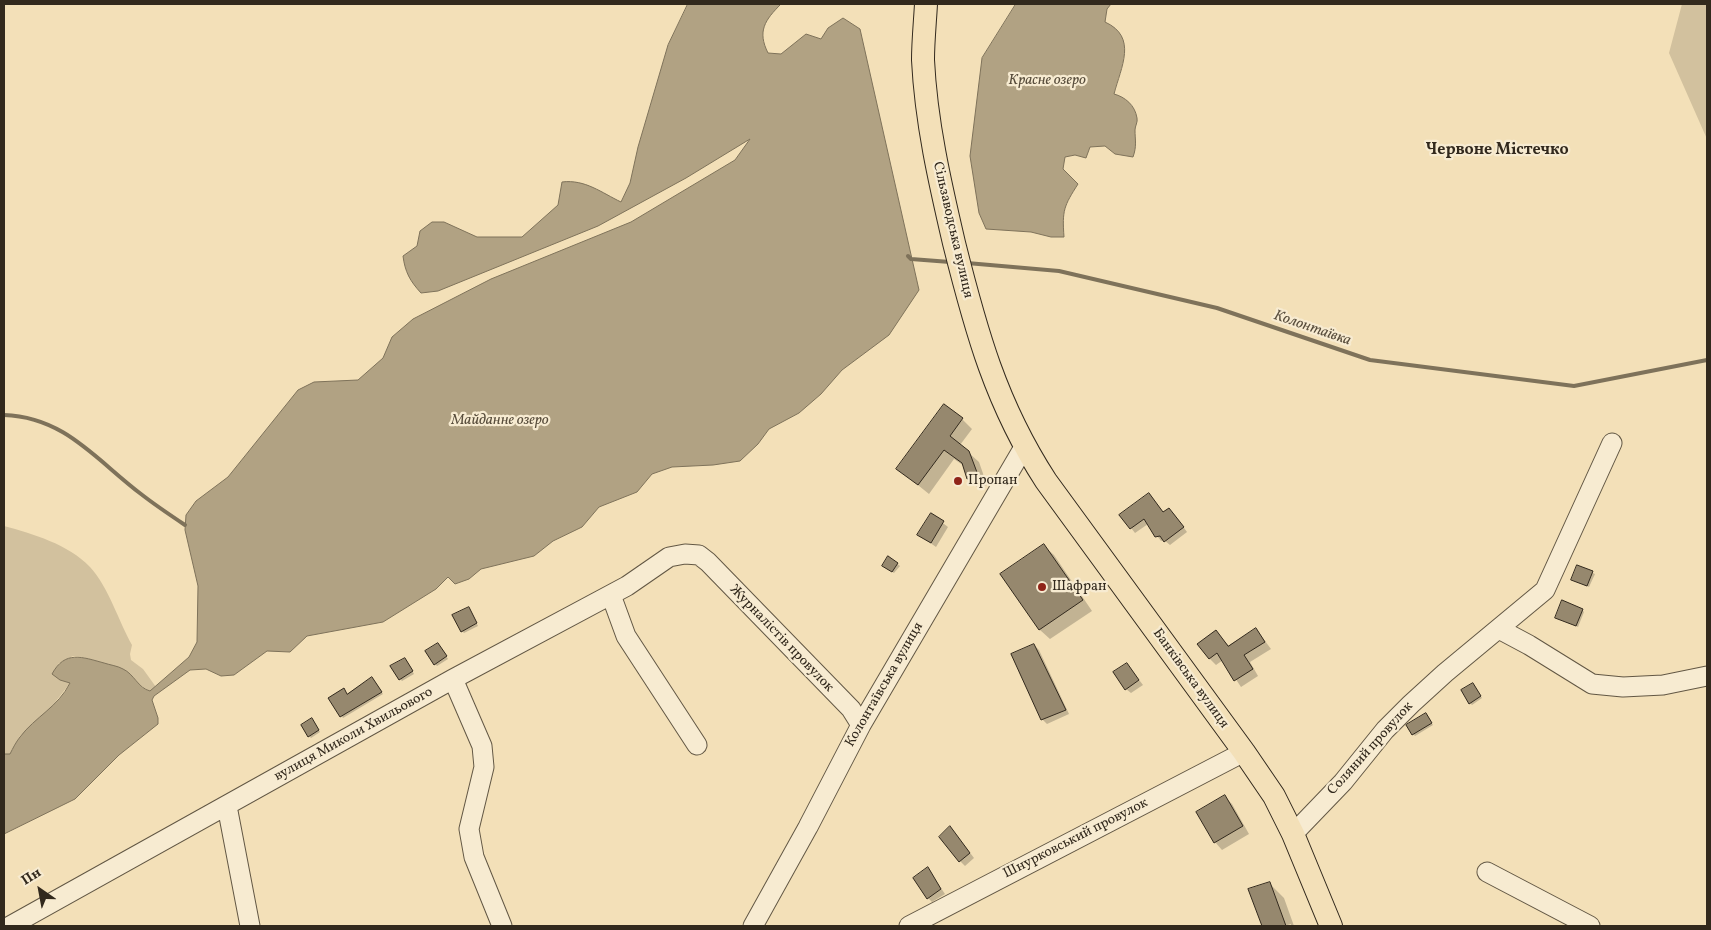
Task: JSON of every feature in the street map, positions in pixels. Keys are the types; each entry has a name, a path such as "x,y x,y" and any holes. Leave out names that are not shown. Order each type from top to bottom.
{"main road":[{"name":"Сільзаводська вулиця","path":"926,4 923,60 933,148 978,339 999,394 1024,447"},
{"name":"Банківська вулиця","path":"1024,447 1075,521 1274,796 1293,834 1331,926"}],"street":[{"name":"Соляний провулок","path":"1293,834 1343,782 1385,730 1445,673 1546,590 1575,530 1612,443"},
{"name":"Колонтаївська вулиця","path":"757,924 861,725 1024,447"},
{"name":"вулиця Миколи Хвильового","path":"10,926 453,680 611,595 669,557 685,554 699,555"},
{"name":"Журналістів провулок","path":"699,555 851,709 861,725"},
{"path":"611,595 626,636 697,745"},
{"path":"1498,629 1529,645 1592,684 1623,687 1663,686 1707,676"},
{"path":"453,680 482,746 484,767 469,829 474,857 502,926"},
{"name":"Шнурковський провулок","path":"909,926 1244,752"},
{"path":"227,806 250,926"},
{"path":"1487,872 1585,925"}],"shaded area":[{"path":"1682,4 1707,4 1707,139 1669,53"},
{"path":"4,526 38,536 61,546 90,567 108,594 132,645 131,660 143,669 156,687 150,691 145,689 123,669 73,656 58,664 70,683 47,713 20,736 10,754 4,754"}],"water":[{"name":"Майданне озеро","path":"688,4 781,4 764,26 763,38 768,53 781,54 806,34 821,39 828,28 843,18 860,29 919,290 889,335 842,370 821,394 799,413 769,429 758,444 740,461 713,465 672,467 652,474 637,492 599,507 582,527 553,541 534,556 481,569 469,579 455,584 448,577 436,589 383,622 307,636 290,652 267,651 234,675 221,676 206,669 190,670 154,696 152,700 158,724 119,755 75,799 4,834 4,754 10,754 26,730 59,699 70,683 60,680 52,674 57,666 68,658 75,657 116,666 127,671 142,687 150,691 189,657 197,642 198,586 185,530 186,515 196,501 228,477 298,390 314,382 358,380 383,358 392,337 413,319 491,279 631,222 735,160 750,139 686,178 598,226 438,291 421,293 411,280 405,267 403,256 417,246 420,231 432,222 444,222 477,237 522,237 558,205 562,182 586,185 621,202 630,183 638,147 668,45"},
{"name":"Красне озеро","path":"1016,4 1111,4 1107,9 1105,22 1115,28 1124,44 1123,63 1114,94 1129,102 1136,113 1133,157 1115,154 1105,146 1090,147 1086,158 1075,155 1065,157 1063,169 1078,184 1065,209 1063,220 1064,237 1051,237 1031,232 986,229 979,213 970,156 982,58"}],"building":[{"path":"944,404 963,418 950,436 969,451 978,475 967,479 962,463 944,450 918,485 896,469"},
{"path":"1149,493 1163,512 1169,508 1184,527 1164,542 1160,536 1155,537 1144,519 1130,529 1119,515"},
{"path":"931,513 944,521 931,543 917,535"},
{"name":"Шафран","path":"1044,544 1083,600 1039,630 1000,574"},
{"path":"888,556 898,563 892,572 882,566"},
{"path":"1577,565 1593,571 1587,586 1571,580"},
{"path":"1562,600 1583,609 1576,626 1555,618"},
{"path":"469,607 477,623 461,632 452,615"},
{"path":"1256,628 1265,642 1244,655 1253,669 1234,681 1217,653 1209,659 1197,644 1216,630 1228,646"},
{"path":"438,643 447,656 434,665 425,651"},
{"path":"1034,644 1066,710 1041,720 1011,654"},
{"path":"405,658 413,671 399,680 390,666"},
{"path":"1127,663 1139,680 1125,690 1113,672"},
{"path":"372,677 382,692 340,717 328,698 344,688 347,694"},
{"path":"1473,683 1481,696 1469,704 1461,690"},
{"path":"1426,713 1432,723 1412,735 1406,725"},
{"path":"312,718 319,730 308,737 301,725"},
{"path":"1225,795 1243,826 1214,843 1196,812"},
{"path":"950,826 970,853 959,862 939,837"},
{"path":"928,867 941,889 927,899 913,878"},
{"path":"1270,882 1286,926 1262,926 1248,889"}],"waterway":[{"name":"Колонтаївка","path":"908,256 911,259 950,262"},
{"name":"Колонтаївка","path":"967,263 1059,271 1217,308 1370,360 1574,386 1707,360"},
{"path":"4,415 45,423 62,432 78,442 146,498 185,525"}],"place":[{"name":"Пропан","path":"958,481"},
{"name":"Шафран","path":"1042,587"}],"district":[{"name":"Червоне Містечко","path":"1497,151"}]}
